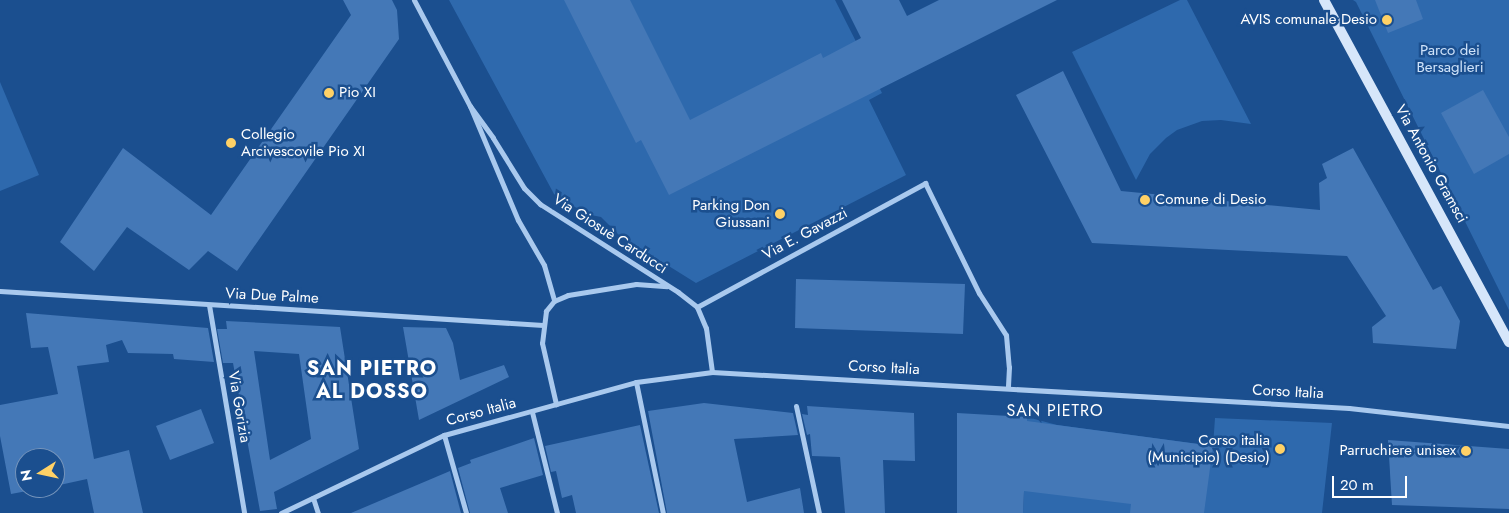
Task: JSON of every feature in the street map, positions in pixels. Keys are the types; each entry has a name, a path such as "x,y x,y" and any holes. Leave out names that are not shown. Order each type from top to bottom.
{"street":[{"name":"Via Giosuè Carducci","path":"414,0 470,106 518,220 544,265 554,301 568,296 636,284 668,286"},
{"name":"Via Antonio Gramsci","path":"1324,1 1509,342"},
{"name":"Via Giosuè Carducci","path":"470,106 493,138 524,188 540,204 668,286"},
{"name":"Via E. Gavazzi","path":"697,307 925,183 979,293 1006,335 1009,367 1008,388"},
{"path":"668,286 697,307 706,328 712,372"},
{"name":"Via Due Palme","path":"0,291 543,325"},
{"path":"554,301 546,311 543,325 545,360 556,404"},
{"name":"Via Gorizia","path":"209,305 244,513"},
{"name":"Corso Italia","path":"281,513 444,434 532,412 636,382 712,372 1349,408 1509,426"},
{"path":"636,382 663,513"},
{"path":"796,406 819,513"},
{"path":"532,412 557,513"},
{"path":"444,434 466,513"},
{"path":"312,498 318,513"}],"green space":[{"path":"449,0 835,0 882,93 869,100 906,175 696,283 619,235 601,217 591,215 563,201 554,194"},
{"path":"1180,0 1187,0 1251,124 1221,120 1202,121 1177,130 1150,154 1136,180 1072,52"},
{"name":"Parco dei Bersaglieri","path":"1353,0 1509,0 1509,310 1356,2"},
{"path":"0,82 39,175 0,191"},
{"path":"1027,417 1057,425 1213,446 1215,418 1332,423 1322,513 1023,513"}],"building":[{"name":"Pio XI","path":"343,0 392,0 397,10 399,39 237,271 208,251 189,270 127,227 94,271 60,242 123,148 211,215 351,15"},
{"path":"564,0 630,0 690,120 821,53 823,58 861,38 842,0 899,0 907,16 939,0 1057,0 669,195 641,140 636,143"},
{"path":"1375,0 1416,0 1423,19 1388,33"},
{"name":"Comune di Desio","path":"1063,71 1121,191 1320,210 1319,183 1327,178 1322,164 1353,148 1433,290 1441,286 1460,321 1456,349 1373,343 1372,327 1386,316 1347,256 1092,243 1016,95"},
{"path":"1483,90 1509,137 1509,154 1474,174 1441,113"},
{"path":"796,279 965,284 963,334 795,328"},
{"path":"26,313 208,328 214,362 174,359 173,354 128,353 122,340 106,345 109,362 77,366 94,459 129,450 143,513 94,513 87,479 65,484 65,448 15,448 15,493 11,494 0,436 0,405 58,394 48,347 31,348"},
{"path":"226,321 340,327 359,449 274,492 277,509 260,511 233,363 223,363 217,329 227,329","holes":["254,351 299,354 311,439 270,460"]},
{"path":"403,327 446,328 453,343 460,380 504,365 509,377 419,420"},
{"path":"704,403 793,413 798,435 734,439 747,502 800,488 804,513 667,513 648,411"},
{"path":"807,406 914,413 915,461 883,460 885,513 845,513 840,457 812,456 810,434 807,435 802,414 808,415"},
{"path":"201,409 214,443 170,460 156,426"},
{"path":"957,413 1027,417 1027,421 1213,446 1204,513 1130,513 1131,504 1024,491 1023,513 957,513"},
{"path":"640,425 659,513 576,513 572,495 562,498 556,471 551,472 545,446"},
{"path":"534,438 543,475 500,488 508,513 470,513 458,468 471,463 470,460"},
{"path":"1388,440 1509,449 1509,509 1392,505"},
{"path":"450,471 461,513 351,513"}],"place":[{"name":"AVIS comunale Desio","path":"1387,20"},
{"name":"Pio XI","path":"329,93"},
{"name":"Collegio Arcivescovile Pio XI","path":"231,143"},
{"name":"Comune di Desio","path":"1145,200"},
{"name":"Parking Don Giussani","path":"780,214"},
{"name":"Corso italia (Municipio) (Desio)","path":"1280,449"},
{"name":"Parruchiere unisex","path":"1466,451"}],"district":[{"name":"SAN PIETRO AL DOSSO","path":"372,380"},
{"name":"SAN PIETRO","path":"1055,411"}]}
